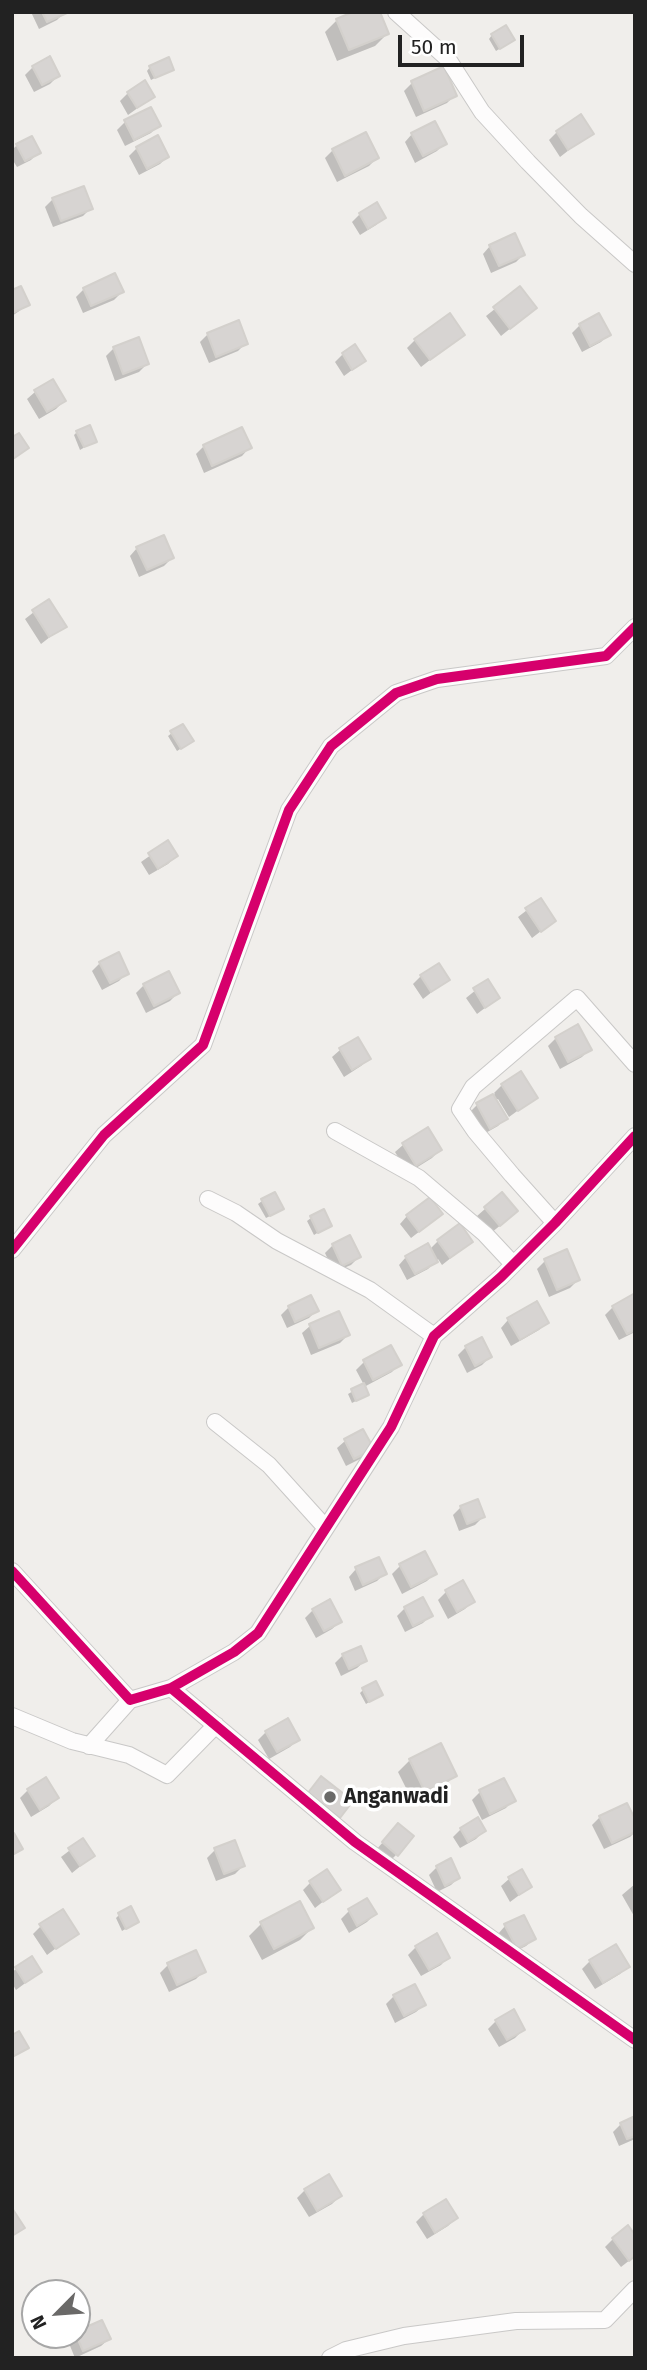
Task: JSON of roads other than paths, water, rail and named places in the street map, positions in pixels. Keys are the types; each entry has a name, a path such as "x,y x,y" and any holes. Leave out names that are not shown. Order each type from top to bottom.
{"street":[{"path":"396,12 448,60 482,112 528,162 581,216 635,264"},
{"path":"12,1250 104,1135 203,1045 289,810 331,746 396,693 437,679 606,656 635,627"},
{"path":"555,1223 504,1166 460,1110 473,1087 577,998 635,1064"},
{"path":"335,1131 419,1178 485,1234 513,1264"},
{"path":"89,1746 130,1700 172,1688 234,1652 258,1633 391,1427 434,1336 555,1223 635,1136"},
{"path":"208,1199 236,1213 276,1241 370,1290 434,1336"},
{"path":"215,1422 269,1465 326,1527"},
{"path":"12,1571 130,1700"},
{"path":"172,1688 355,1842 635,2040"},
{"path":"12,1716 89,1746 129,1755 167,1775 216,1726"},
{"path":"330,2358 346,2350 404,2336 516,2321 606,2320 635,2289"}],"place":[{"name":"Anganwadi","path":"330,1797"}]}
